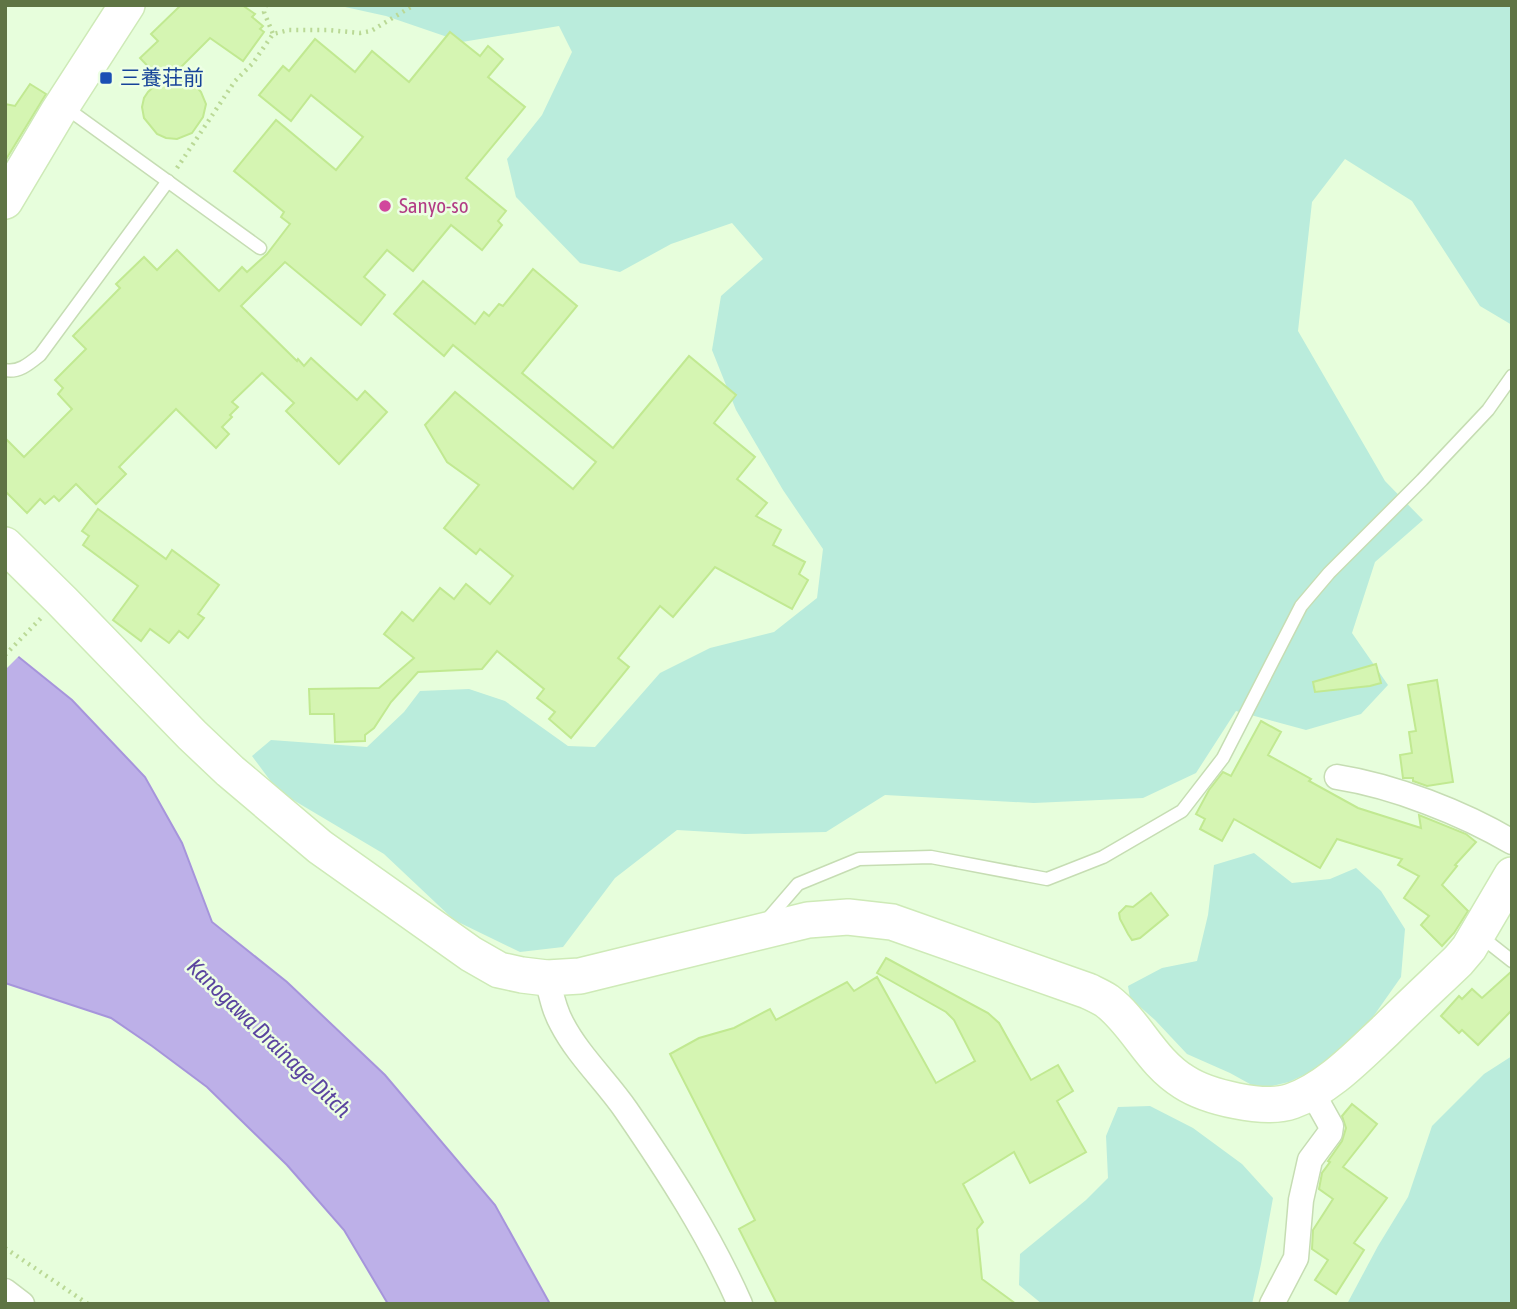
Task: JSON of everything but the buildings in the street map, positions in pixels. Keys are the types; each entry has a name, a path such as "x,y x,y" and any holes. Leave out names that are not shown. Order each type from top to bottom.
{"street":[{"path":"5,201 62,104 127,5"},
{"path":"5,545 191,735 230,771 320,847 471,954 499,970 547,978 580,976 808,920 848,916 892,922 1088,991 1105,1000 1119,1013 1160,1064 1184,1083 1226,1099 1271,1105 1289,1102 1312,1092 1347,1067 1458,961 1469,948 1512,876"},
{"path":"1337,777 1359,780 1399,792 1467,819 1512,842"},
{"path":"547,978 561,1023 657,1156 704,1234 740,1304"},
{"path":"1272,1304 1296,1258 1301,1200 1310,1160 1330,1133 1331,1126 1312,1092"},
{"path":"5,1291 22,1304"}],"lane":[{"path":"62,104 260,248"},
{"path":"5,370 28,366 40,355 168,181"},
{"path":"757,932 798,884 859,859 932,857 1048,879 1103,857 1182,811 1223,758 1301,606 1328,573 1488,410 1512,376"},
{"path":"1477,934 1512,961"}],"path":[{"path":"266,5 264,12 273,34"},
{"path":"168,181 235,81 253,63 273,34 289,30 360,33 371,31 414,5"},
{"path":"5,655 42,616"},
{"path":"5,1248 88,1304"}],"shaded area":[{"path":"336,5 1512,5 1512,325 1480,306 1412,201 1345,159 1312,202 1298,331 1385,481 1423,520 1375,562 1352,633 1388,685 1361,714 1306,730 1236,711 1196,773 1143,798 1034,803 885,795 826,832 745,834 677,830 615,878 563,947 520,952 454,920 384,854 278,791 252,756 271,740 367,747 404,712 420,691 469,689 505,701 568,746 595,747 660,673 710,648 774,632 817,598 823,549 783,490 736,410 712,350 721,296 763,259 732,223 671,244 620,272 580,263 516,197 507,159 542,115 572,52 559,26 462,42 386,16"},
{"path":"1254,853 1292,883 1330,879 1356,868 1381,891 1405,929 1401,977 1368,1024 1327,1064 1289,1082 1259,1089 1187,1054 1130,998 1128,986 1162,968 1197,961 1208,915 1214,865"},
{"path":"1512,1056 1512,1304 1347,1304 1408,1197 1432,1126 1484,1074"},
{"path":"1150,1106 1193,1128 1242,1164 1273,1198 1252,1304 1042,1304 1019,1285 1020,1254 1086,1200 1108,1178 1106,1136 1118,1107"}],"water":[{"name":"Kanogawa Drainage Ditch","path":"5,646 72,700 145,777 182,843 212,922 287,982 385,1075 495,1205 550,1304 388,1304 344,1230 287,1165 207,1087 111,1018 5,983"}],"pier":[{"path":"5,643 21,654 5,670"}],"place":[{"name":"三養荘前","path":"106,78"},
{"name":"Sanyo-so","path":"385,206"}]}
